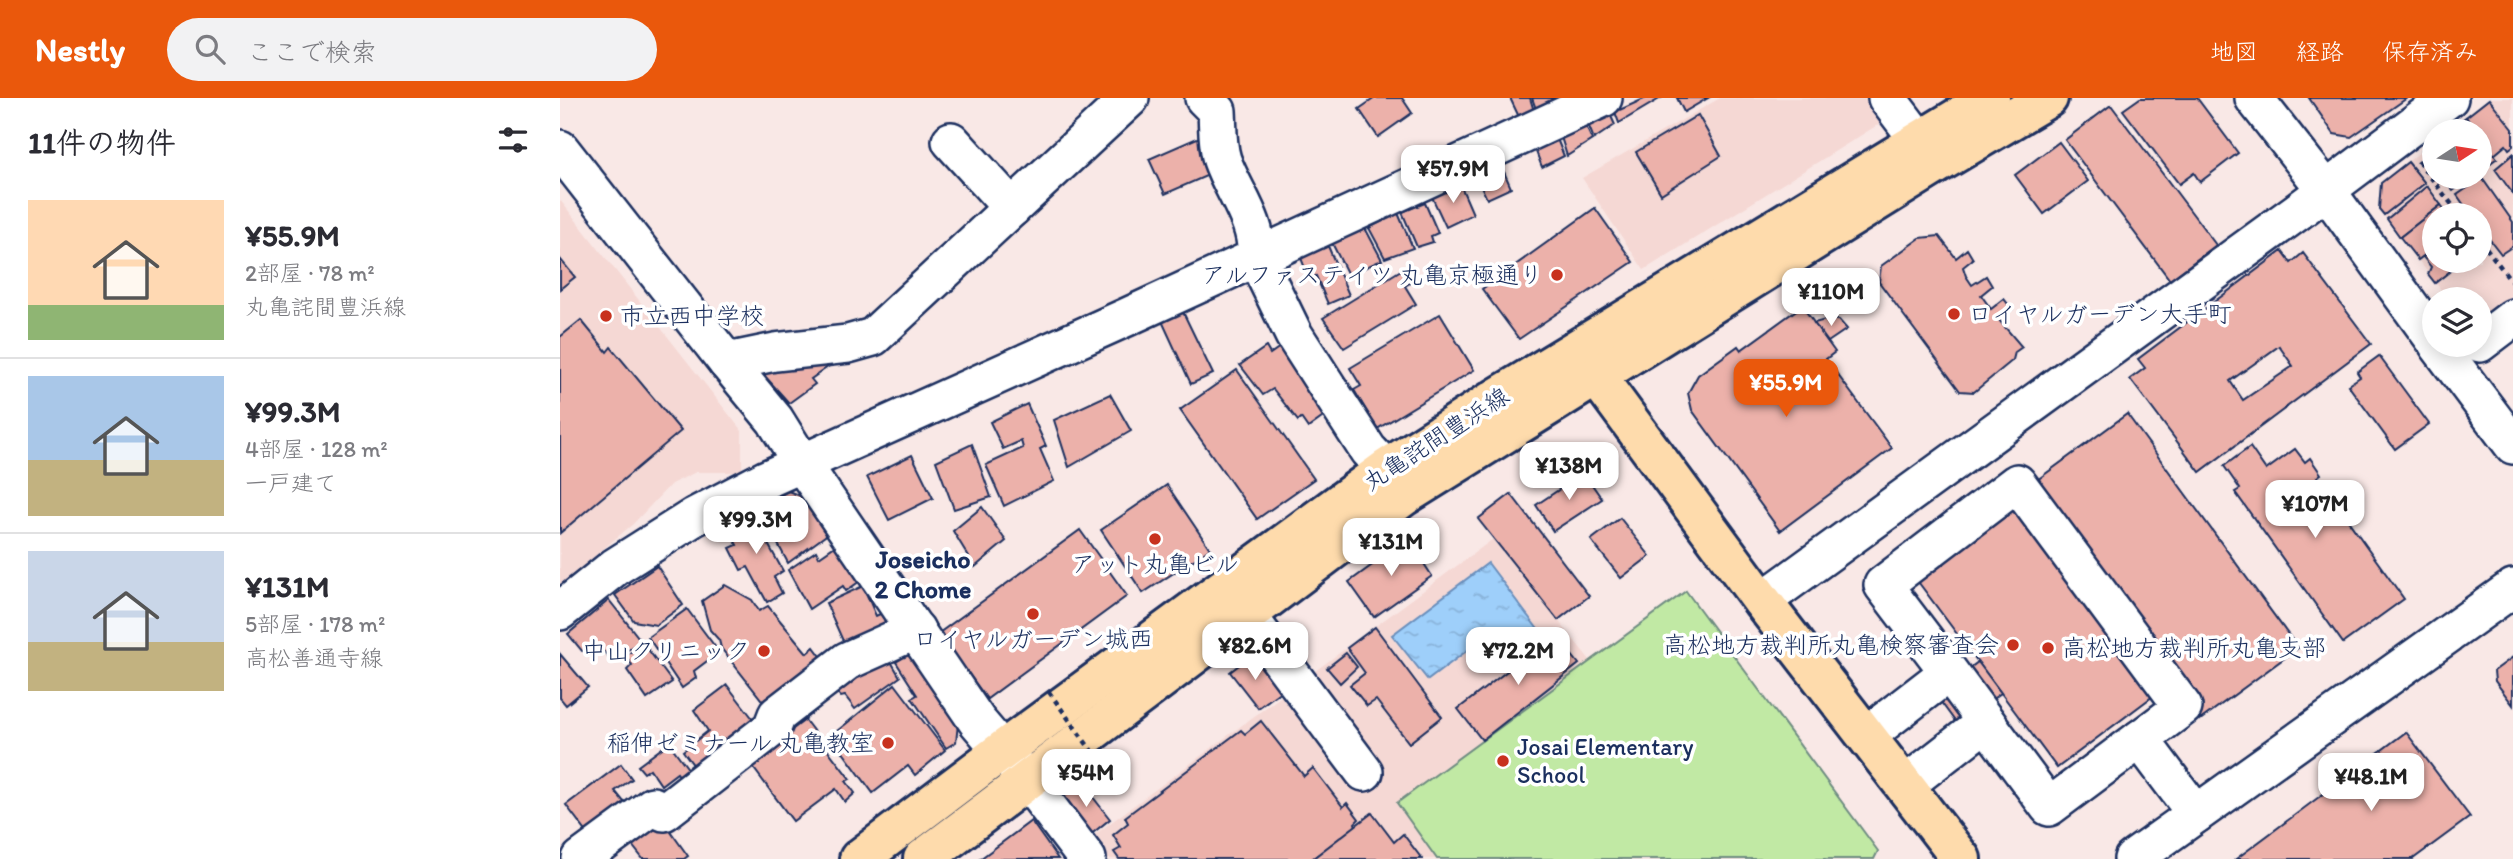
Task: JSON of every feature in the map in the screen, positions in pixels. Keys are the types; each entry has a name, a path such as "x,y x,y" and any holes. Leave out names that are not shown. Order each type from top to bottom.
{"main road":[{"path":"1928,152 1990,98"},
{"path":"923,859 1028,781 1237,601 1395,483 1928,152 2048,98"},
{"path":"1586,362 1762,601 1905,785 1949,855"},
{"path":"859,859 1003,750 1237,601"}],"street":[{"path":"727,362 775,352 858,342 873,337 1130,98"},
{"path":"1204,98 1217,111 1221,158 1257,242 1256,257 1294,335 1368,450 1395,483"},
{"path":"560,611 615,567 694,517 767,479 803,465 1603,98"},
{"path":"1887,98 1928,152"},
{"path":"2254,98 2422,306"},
{"path":"1762,601 2449,98"},
{"path":"951,141 1012,208"},
{"path":"560,149 775,420 977,721 1028,781 1087,859"},
{"path":"2492,329 2513,318"},
{"path":"2462,357 2513,445"},
{"path":"2017,484 2183,707 2049,807 1949,672 1883,584 2017,484"},
{"path":"2133,859 2513,588"},
{"path":"1237,601 1363,772"},
{"path":"581,859 653,806 664,811 772,728 777,715 848,661 916,631"},
{"path":"1866,736 1949,672"},
{"path":"1905,785 1986,722"},
{"path":"2140,739 2196,814"}],"path":[{"path":"2398,136 2451,203"},
{"path":"2492,256 2513,283"},
{"path":"1049,692 1094,754"}],"shaded area":[{"path":"1720,98 1867,98 1884,121 1644,270 1582,178"},
{"path":"2490,98 2513,98 2513,295 2492,311 2492,287 2439,287 2428,273 2492,273 2492,203 2422,203 2422,265 2379,209 2381,183 2422,151 2422,189 2492,189 2492,119 2463,119"},
{"name":"市立西中学校","path":"560,200 742,431 742,472 696,472 671,484 633,524 560,585"},
{"name":"Josai Elementary School","path":"1493,539 1590,660 1686,591 1878,851 1874,859 1106,859 1090,838"}],"green space":[{"path":"1686,591 1878,851 1874,859 1437,859 1397,803"}],"water":[{"path":"1488,563 1540,632 1500,664 1481,640 1428,680 1392,635"}],"building":[{"path":"1375,98 1402,98 1412,113 1378,137 1359,109"},
{"path":"1510,98 1530,98 1534,111 1520,119"},
{"path":"1532,98 1559,98 1536,109"},
{"path":"1646,98 1661,98 1619,123 1615,112"},
{"path":"1677,98 1708,98 1684,112"},
{"path":"2140,98 2197,98 2238,153 2200,182 2194,173 2179,184 2123,110"},
{"path":"2309,98 2407,98 2351,137 2334,134"},
{"path":"2489,99 2513,129 2513,146 2509,149 2506,145 2494,155 2492,119 2466,117"},
{"path":"2111,105 2216,245 2170,280 2065,140"},
{"path":"1610,114 1615,125 1594,139 1588,124"},
{"path":"1698,115 1721,156 1661,194 1636,152"},
{"path":"1586,126 1592,140 1567,156 1561,137"},
{"path":"1204,135 1220,170 1165,194 1149,159"},
{"path":"1557,139 1564,156 1542,167 1535,149"},
{"path":"2059,142 2088,181 2044,214 2015,175"},
{"path":"2513,154 2513,194 2495,169"},
{"path":"2408,162 2422,179 2422,185 2384,215 2379,209 2381,183"},
{"path":"1504,172 1511,188 1487,199 1480,184"},
{"path":"1460,184 1473,214 1446,227 1432,197"},
{"path":"2423,189 2429,189 2440,203 2422,203 2422,220 2400,237 2387,219"},
{"path":"2466,189 2490,189 2513,222 2513,246 2501,254 2492,242 2492,203 2463,203 2457,195"},
{"path":"1425,203 1438,233 1431,236 1433,242 1417,247 1402,212"},
{"name":"アルファステイツ 丸亀京極通り","path":"1595,208 1633,262 1519,339 1482,289"},
{"path":"1398,213 1413,248 1385,258 1369,228"},
{"path":"2422,220 2422,257 2418,260 2400,237"},
{"path":"1365,228 1382,260 1348,275 1332,243"},
{"name":"ロイヤルガーデン大手町","path":"1939,236 1956,258 1967,249 1973,259 1963,267 1966,276 1972,285 1986,276 1992,286 1981,295 1991,309 2004,299 2012,309 1998,319 2022,347 2015,352 2013,360 1974,392 1960,391 1879,282 1881,266 1920,238"},
{"path":"1328,246 1349,295 1328,304 1316,276 1309,278 1301,258"},
{"path":"2282,251 2291,263 2303,253 2371,344 2200,472 2130,379 2145,368 2138,359","holes":["2279,346 2293,366 2243,400 2230,381"]},
{"path":"560,259 575,277 560,289"},
{"path":"1401,270 1410,283 1405,286 1416,304 1344,348 1323,318"},
{"path":"2428,273 2448,273 2435,283"},
{"path":"1802,306 1835,352 1826,359 1892,448 1780,531 1692,410 1688,393 1698,375 1738,346 1741,350"},
{"path":"1183,312 1213,374 1191,384 1162,321"},
{"path":"1440,314 1474,370 1377,429 1354,390 1361,386 1350,368"},
{"path":"1829,319 1839,320 1847,329 1828,342 1814,323"},
{"path":"581,320 607,352 611,347 681,431 560,533 560,337"},
{"path":"1287,342 1326,415 1308,428 1301,418 1298,421 1273,389 1263,395 1240,365 1266,347 1270,354"},
{"path":"2379,356 2429,424 2395,449 2348,385 2360,377 2357,372"},
{"path":"835,362 811,379 815,384 789,403 755,365"},
{"path":"1237,370 1314,479 1257,519 1180,410"},
{"path":"1110,394 1131,431 1069,467 1054,420"},
{"path":"1027,404 1046,446 1040,449 1054,481 1004,506 986,465 1023,448 1021,441 1003,449 990,422"},
{"path":"2127,414 2298,648 2200,720 2029,486"},
{"path":"972,444 991,497 954,509 936,461"},
{"path":"2250,447 2266,470 2295,449 2305,462 2310,458 2321,474 2317,477 2404,599 2343,643 2235,492 2240,489 2224,466"},
{"path":"912,455 933,498 889,520 867,477"},
{"path":"1584,473 1602,499 1553,531 1536,505"},
{"name":"アット丸亀ビル","path":"1167,485 1210,549 1143,593 1101,530"},
{"path":"788,491 806,498 829,533 788,563 759,508"},
{"path":"1511,494 1589,596 1558,620 1478,519"},
{"path":"2016,504 2157,693 2057,768 1916,579"},
{"path":"982,507 1006,541 975,567 953,531"},
{"path":"752,515 783,571 774,577 782,593 767,602 748,567 741,570 730,548 737,545 727,527"},
{"path":"1620,518 1650,556 1621,578 1591,540"},
{"name":"ロイヤルガーデン城西","path":"1080,530 1127,596 987,699 939,633"},
{"path":"1408,539 1432,576 1374,617 1349,582"},
{"path":"835,546 860,581 846,591 843,586 809,609 788,570 816,551 819,557"},
{"path":"657,566 683,605 656,625 634,621 615,595"},
{"name":"中山クリニック","path":"725,585 752,600 759,611 768,606 807,653 814,647 829,667 772,713 710,630 702,601"},
{"path":"863,586 876,616 882,613 888,631 847,650 826,603"},
{"path":"609,600 642,642 611,659 599,647 582,651 568,634"},
{"path":"687,609 719,652 694,671 696,678 682,688 648,637"},
{"path":"1375,627 1442,717 1409,743 1376,700 1367,706 1350,685 1365,673 1347,648"},
{"path":"1555,634 1579,664 1482,740 1458,709"},
{"path":"644,644 672,682 647,699 627,670 632,665 625,656"},
{"path":"908,645 958,724 956,742 946,748 912,698 917,695 896,662 901,659 897,652"},
{"path":"1346,653 1357,667 1340,683 1327,668"},
{"path":"560,654 588,687 566,705 560,698"},
{"path":"1252,655 1281,691 1258,708 1230,672"},
{"path":"2513,657 2513,705 2495,681 2494,671"},
{"path":"889,658 900,677 855,709 845,696 841,697 832,687"},
{"path":"1978,662 2001,693 1957,724 1935,694"},
{"name":"稲伸ゼミナール 丸亀教室","path":"895,684 945,750 915,775 908,766 873,793 831,736"},
{"path":"727,685 757,724 697,770 683,751 708,731 694,710"},
{"path":"805,720 850,779 846,781 855,793 845,802 836,789 793,821 749,762"},
{"path":"1261,721 1304,776 1313,768 1343,807 1347,803 1359,819 1355,823 1356,826 1312,859 1119,859 1114,852 1121,848 1113,835 1128,823 1125,817 1241,730 1245,734"},
{"path":"2406,732 2470,817 2413,859 2236,859"},
{"path":"669,743 689,770 680,777 677,773 661,785 650,769 644,773 638,766"},
{"path":"621,764 632,779 615,791 633,813 594,842 566,805"},
{"path":"1082,783 1110,819 1089,836 1061,798"},
{"path":"1372,813 1394,842 1403,834 1422,859 1312,859"},
{"path":"661,818 688,856 684,859 643,859 628,840"},
{"path":"1031,821 1058,859 980,859"}],"place":[{"name":"アルファステイツ 丸亀京極通り","path":"1557,275"},
{"name":"ロイヤルガーデン大手町","path":"1954,314"},
{"name":"市立西中学校","path":"606,316"},
{"name":"アット丸亀ビル","path":"1155,539"},
{"name":"ロイヤルガーデン城西","path":"1033,614"},
{"name":"高松地方裁判所丸亀検察審査会","path":"2013,645"},
{"name":"高松地方裁判所丸亀支部","path":"2048,648"},
{"name":"中山クリニック","path":"764,651"},
{"name":"稲伸ゼミナール 丸亀教室","path":"888,743"},
{"name":"Josai Elementary School","path":"1503,761"}],"district":[{"name":"Joseicho 2 Chome","path":"923,574"}]}
